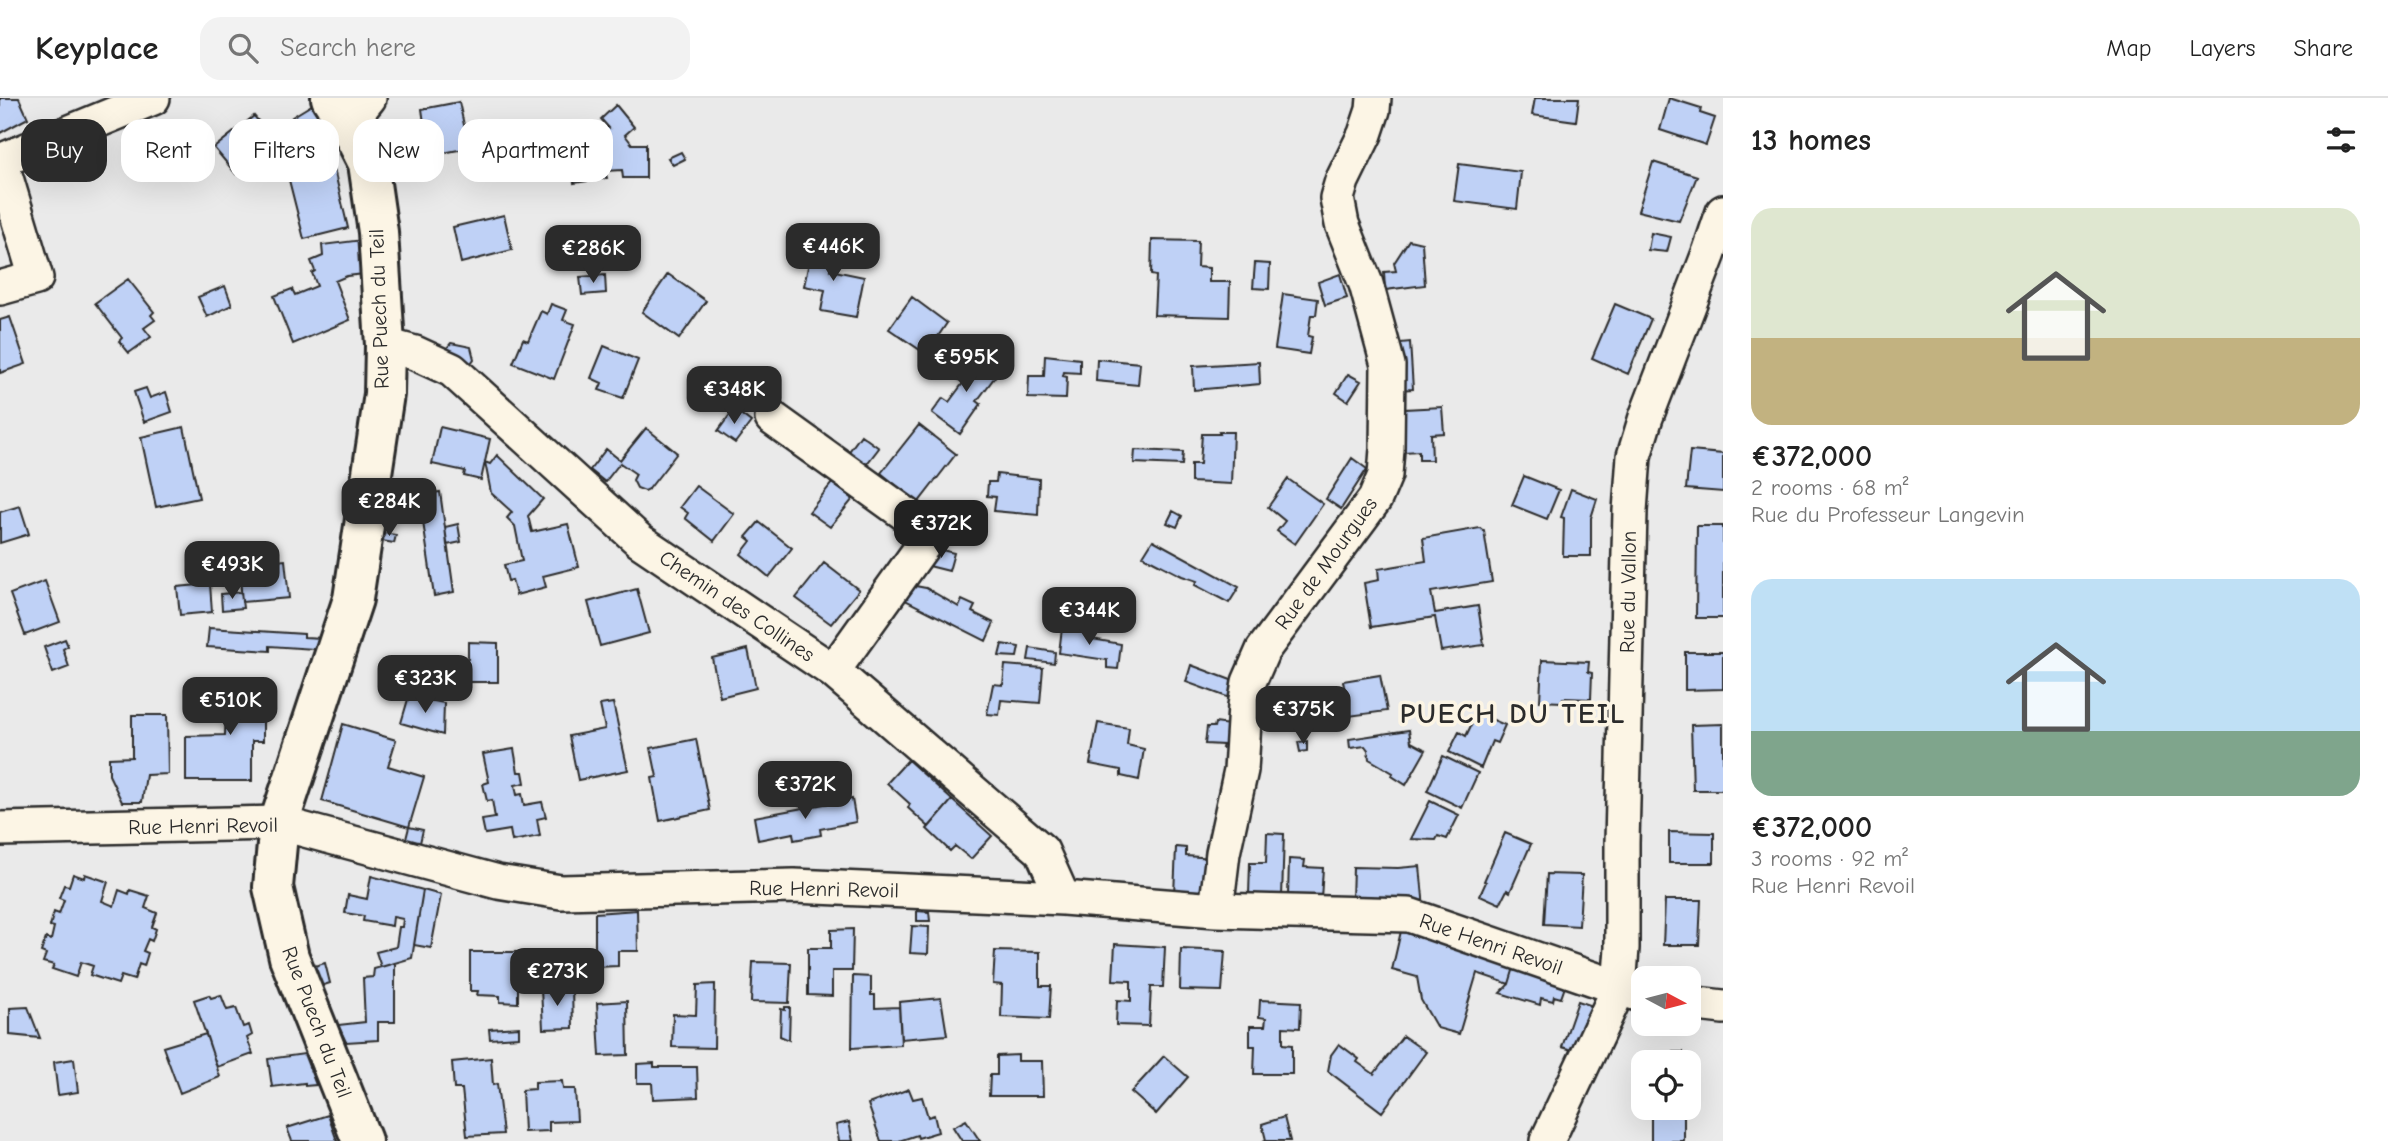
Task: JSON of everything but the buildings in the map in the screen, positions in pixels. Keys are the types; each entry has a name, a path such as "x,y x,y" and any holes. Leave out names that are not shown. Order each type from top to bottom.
{"street":[{"path":"0,288 36,278 1,161 153,98"},
{"name":"Rue de Mourgues","path":"1216,910 1223,853 1241,770 1249,682 1263,650 1375,499 1385,475 1388,365 1366,284 1342,224 1337,198 1342,181 1365,134 1374,98"},
{"name":"Rue Puech du Teil","path":"349,107 368,163 377,232 384,345 384,394 353,599 279,823 273,887 289,957 362,1141"},
{"name":"Rue du Vallon","path":"1631,992 1622,948 1622,843 1630,511 1634,456 1723,212"},
{"name":"Chemin des Collines","path":"384,345 415,353 452,370 640,541 833,671 1042,851 1063,898"},
{"path":"772,418 932,533 833,671"},
{"name":"Rue Henri Revoil","path":"0,829 279,823 498,882 561,892 794,886 1063,898 1216,910 1409,915 1631,992"},
{"path":"1546,1141 1631,992"},
{"path":"1701,1004 1723,1007"}],"district":[{"name":"PUECH DU TEIL","path":"1513,714"}]}
